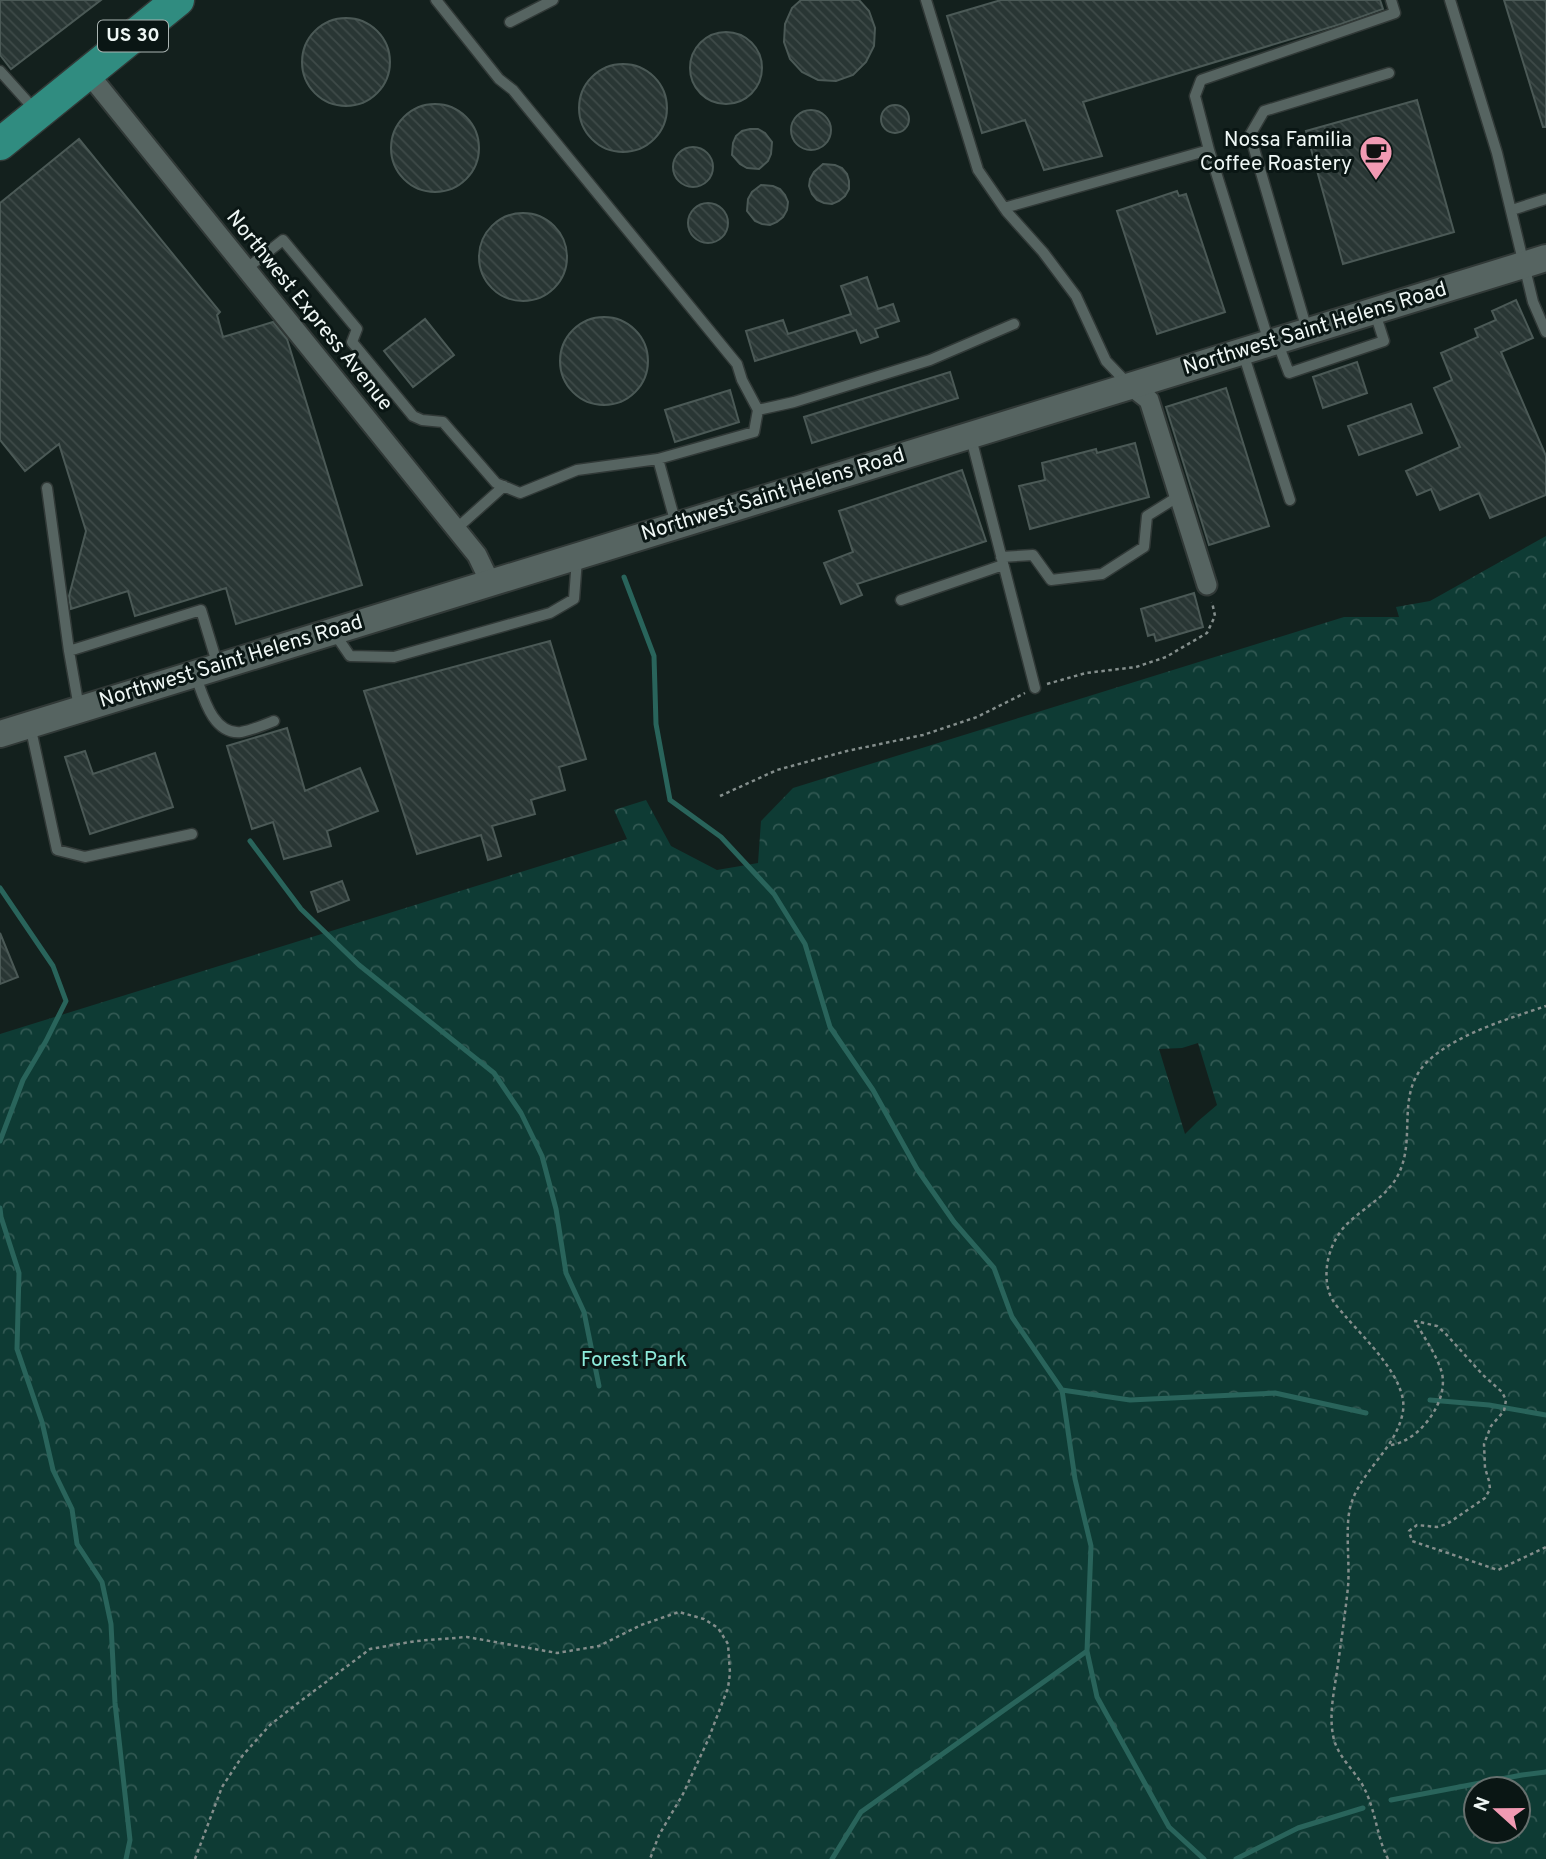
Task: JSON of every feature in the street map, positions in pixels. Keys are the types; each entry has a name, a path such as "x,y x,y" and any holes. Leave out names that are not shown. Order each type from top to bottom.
{"highway":[{"name":"US 30","path":"0,144 178,0"}],"main road":[{"name":"Northwest Saint Helens Road","path":"0,734 1536,261"}],"street":[{"name":"Northwest Express Avenue","path":"88,73 477,555 490,582"},
{"path":"1130,385 1149,400 1207,585"}],"lane":[{"path":"246,269 283,240 357,329 352,342 413,416 422,420 443,422 496,482 520,493 577,470 657,459 754,432 758,410 737,364 436,0"},
{"path":"510,22 553,0"},
{"path":"926,0 978,170 1004,208 1043,252 1076,296 1106,361 1130,385"},
{"path":"1374,310 1384,341 1289,373 1273,341 1209,150 1195,96 1201,80 1395,13 1391,0"},
{"path":"1450,0 1497,153 1511,210 1536,261 1533,302 1546,332"},
{"path":"0,71 38,113"},
{"path":"1307,331 1250,135 1264,111 1389,73"},
{"path":"1004,208 1209,150"},
{"path":"1511,210 1546,199"},
{"path":"758,410 930,360 1014,324"},
{"path":"1243,351 1290,500"},
{"path":"970,434 1035,688"},
{"path":"657,459 677,524"},
{"path":"456,529 504,486"},
{"path":"47,488 79,709"},
{"path":"901,600 1002,561 1032,555 1051,580 1102,574 1144,547 1147,516 1179,496"},
{"path":"333,631 350,656 394,657 550,613 574,599 577,555"},
{"path":"69,650 201,610 213,719 221,726 240,732 274,721"},
{"path":"30,724 57,850 85,857 192,834"}],"path":[{"path":"720,796 777,770 847,751 923,735 966,720 1035,688 1086,673 1136,667 1166,657 1207,633 1216,616 1207,585"},
{"path":"1388,1859 1375,1811 1333,1737 1332,1709 1348,1585 1350,1508 1370,1470 1390,1445 1403,1413 1404,1399 1397,1380 1330,1294 1326,1275 1329,1255 1347,1224 1396,1180 1405,1160 1407,1110 1412,1083 1426,1063 1467,1036 1546,1006"},
{"path":"1390,1445 1402,1444 1419,1432 1437,1406 1442,1372 1415,1321 1437,1326 1502,1392 1506,1400 1504,1410 1491,1426 1484,1444 1485,1468 1489,1481 1485,1497 1447,1524 1437,1527 1417,1525 1409,1531 1412,1541 1498,1570 1546,1547"},
{"path":"195,1859 222,1787 243,1755 279,1718 370,1649 416,1641 467,1637 557,1653 599,1646 640,1625 678,1612 704,1619 718,1628 728,1644 730,1673 728,1688 708,1740 649,1859"}],"green space":[{"name":"Forest Park","path":"1546,536 1546,1859 0,1859 0,1034 627,839 614,810 646,800 671,846 717,870 758,863 761,821 793,788 1344,617 1399,617 1396,607 1430,601","holes":["1198,1043 1217,1105 1185,1134 1159,1049 1182,1048"]}],"building":[{"path":"0,0 101,0 11,69 0,55"},
{"path":"801,0 859,0 869,11 875,28 874,46 866,62 853,75 836,81 818,80 802,72 790,59 784,42 785,24 792,8"},
{"path":"1001,0 1380,0 1383,9 1083,102 1102,156 1044,170 1025,120 982,133 947,16"},
{"path":"1504,0 1546,0 1546,127 1543,127"},
{"path":"346,18 363,21 377,31 387,45 390,62 387,79 377,93 363,103 346,106 329,103 315,93 305,79 302,62 305,45 315,31 329,21"},
{"path":"733,32 752,42 760,54 760,82 752,94 740,102 719,104 700,94 692,82 690,61 700,42 712,34"},
{"path":"623,64 640,67 654,77 664,91 667,108 664,125 654,139 640,149 623,152 606,149 592,139 582,125 579,108 582,91 592,77 606,67"},
{"path":"1417,100 1454,232 1343,264 1306,131"},
{"path":"435,104 452,107 466,117 476,131 479,148 476,165 466,179 452,189 435,192 418,189 404,179 394,165 391,148 394,131 404,117 418,107"},
{"path":"895,105 905,109 909,119 905,129 895,133 885,129 881,119 885,109"},
{"path":"811,110 825,116 831,130 825,144 811,150 797,144 791,130 797,116"},
{"path":"750,129 765,133 772,142 768,161 759,169 747,168 732,155 736,136"},
{"path":"79,139 220,312 217,315 223,337 273,322 287,339 362,585 236,624 226,588 135,616 128,591 71,609 69,596 86,531 59,444 25,471 0,440 0,203"},
{"path":"693,147 707,153 713,167 707,181 693,187 679,181 673,167 679,153"},
{"path":"823,164 842,168 849,181 845,196 832,204 817,200 809,186 814,172"},
{"path":"761,185 780,189 788,202 783,217 770,225 755,221 747,211 748,199"},
{"path":"1177,191 1179,196 1186,194 1225,312 1157,334 1117,211"},
{"path":"708,203 722,209 728,223 722,237 708,243 694,237 688,223 694,209"},
{"path":"523,213 548,220 560,232 567,257 560,282 548,294 523,301 498,294 486,282 479,257 486,232 498,220"},
{"path":"867,277 878,309 893,304 899,321 875,329 878,337 861,343 856,330 755,361 746,331 783,320 788,334 851,314 841,286"},
{"path":"1516,300 1533,338 1501,352 1546,456 1546,495 1490,518 1479,493 1440,510 1431,489 1417,495 1406,471 1460,447 1434,388 1452,380 1441,353 1478,337 1475,329 1496,320 1492,311"},
{"path":"604,317 629,324 641,336 648,361 641,386 629,398 604,405 579,398 567,386 560,361 567,336 579,324"},
{"path":"425,319 454,355 413,387 384,351"},
{"path":"1357,362 1367,393 1323,408 1313,377"},
{"path":"950,372 958,398 812,443 804,417"},
{"path":"1226,388 1269,526 1209,545 1166,407"},
{"path":"730,390 739,422 675,442 665,410"},
{"path":"1411,404 1422,433 1359,455 1348,426"},
{"path":"1135,443 1149,497 1030,529 1019,486 1045,480 1042,463 1096,449 1097,453"},
{"path":"962,470 986,541 857,584 862,595 841,604 824,563 853,552 839,511"},
{"path":"1194,593 1203,627 1156,641 1154,634 1148,636 1141,609"},
{"path":"550,641 586,759 559,767 565,790 531,800 535,814 492,826 501,856 488,860 481,835 417,854 364,691"},
{"path":"287,728 305,791 360,768 378,811 327,831 331,846 284,859 273,822 252,829 227,746"},
{"path":"85,751 93,774 155,753 173,807 90,834 65,757"},
{"path":"342,881 349,900 318,912 311,892"},
{"path":"0,933 18,977 0,984"}],"waterway":[{"path":"624,577 654,656 656,724 670,800 721,837 774,894 805,944 830,1027 873,1090 917,1169 954,1222 994,1268 1012,1317 1062,1390 1075,1479 1091,1546 1087,1651 861,1812 832,1859"},
{"path":"250,841 301,909 359,965 494,1073 521,1113 542,1156 556,1209 566,1273 584,1312 599,1386"},
{"path":"0,888 53,966 66,1001 23,1080 0,1141"},
{"path":"0,1208 19,1273 17,1349 42,1422 53,1470 72,1509 77,1544 102,1582 111,1624 115,1703 130,1840 126,1859"},
{"path":"1062,1390 1130,1400 1275,1393 1366,1413"},
{"path":"1430,1400 1489,1405 1546,1415"},
{"path":"1087,1651 1097,1697 1169,1827 1204,1859"},
{"path":"1391,1800 1546,1772"},
{"path":"1236,1859 1298,1828 1363,1808"}],"place":[{"name":"Nossa Familia Coffee Roastery","path":"1376,182"}]}
